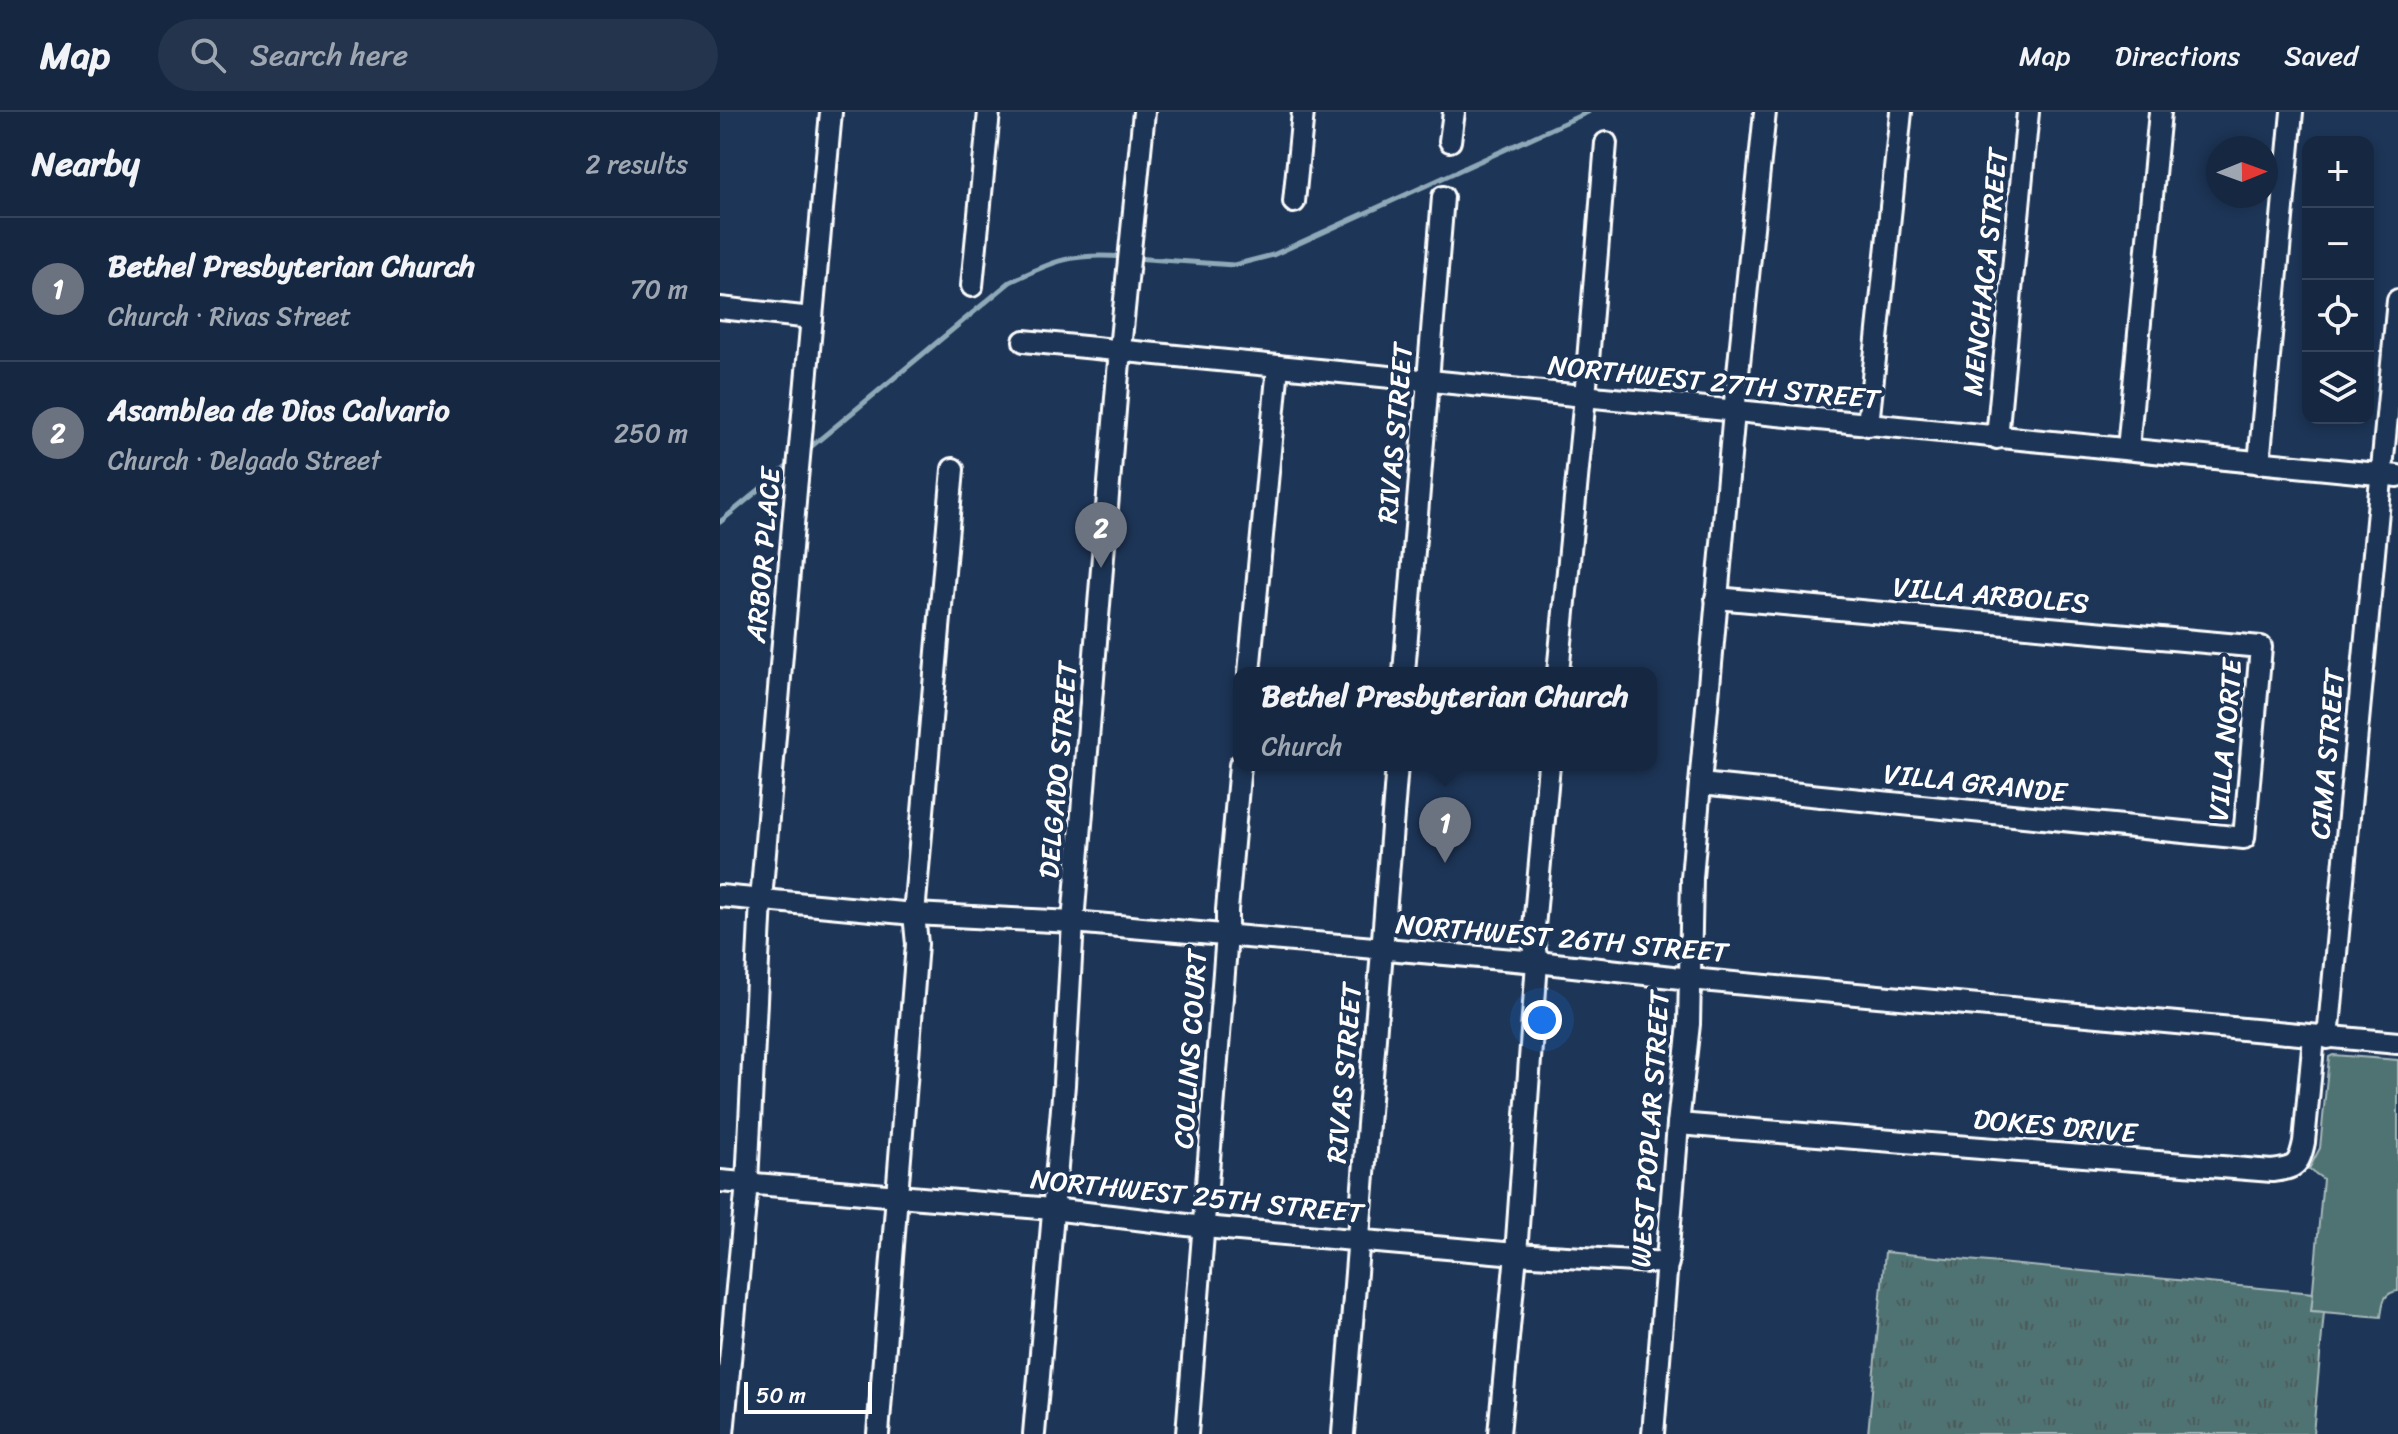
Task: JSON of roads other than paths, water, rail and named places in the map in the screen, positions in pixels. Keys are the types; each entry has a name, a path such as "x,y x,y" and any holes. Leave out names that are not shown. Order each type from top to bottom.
{"street":[{"name":"ARBOR PLACE","path":"723,1434 747,1183 761,900 831,112"},
{"path":"972,286 989,112"},
{"name":"DELGADO STREET","path":"1034,1434 1120,349 1144,112"},
{"path":"1294,202 1303,112"},
{"path":"1450,141 1454,112"},
{"name":"WEST POPLAR STREET","path":"1653,1434 1689,1024 1692,878 1716,598 1765,112"},
{"path":"1868,425 1901,112"},
{"name":"MENCHACA STREET","path":"1997,438 2028,112"},
{"path":"2128,449 2160,112"},
{"path":"2259,463 2292,112"},
{"path":"1559,667 1606,143"},
{"name":"RIVAS STREET","path":"1404,667 1443,197"},
{"name":"CIMA STREET","path":"2321,1037 2390,476 2398,300"},
{"path":"720,308 812,318"},
{"name":"NORTHWEST 27TH STREET","path":"1024,341 2390,476"},
{"path":"1250,667 1278,366"},
{"path":"878,1434 917,944 914,914 953,469"},
{"name":"VILLA ARBOLES","path":"1716,598 2261,647"},
{"name":"VILLA NORTE","path":"2244,838 2261,647"},
{"name":"COLLINS COURT","path":"1187,1434 1239,771"},
{"name":"RIVAS STREET","path":"1343,1434 1397,771"},
{"path":"1499,1434 1516,1254 1537,962 1533,938 1548,771"},
{"name":"VILLA GRANDE","path":"1700,784 2244,838"},
{"name":"NORTHWEST 26TH STREET","path":"720,896 914,914 1073,922 1537,962 1690,979 2398,1043"},
{"name":"DOKES DRIVE","path":"1678,1124 2272,1171 2296,1165 2301,1156 2321,1037"},
{"name":"NORTHWEST 25TH STREET","path":"720,1181 1052,1209 1204,1227 1516,1254 1668,1263"}],"waterway":[{"path":"1133,258 1234,265 1273,255 1588,112"},
{"path":"807,450 1010,282 1040,268 1077,257 1124,257"},
{"path":"720,522 794,461"}],"place":[{"name":"Asamblea de Dios Calvario","path":"1101,568"},
{"name":"Bethel Presbyterian Church","path":"1445,863"}]}
